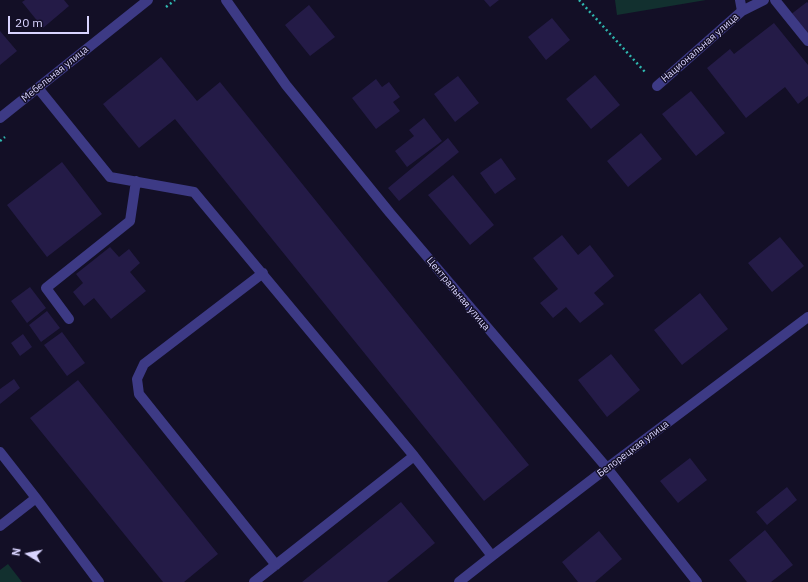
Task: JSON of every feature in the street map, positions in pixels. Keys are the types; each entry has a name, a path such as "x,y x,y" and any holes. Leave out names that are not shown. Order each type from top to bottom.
{"street":[{"name":"Мебельная улица","path":"0,118 148,0"},
{"name":"Центральная улица","path":"226,0 286,85 380,201 606,468 697,582"},
{"path":"740,0 742,11"},
{"name":"Национальная улица","path":"657,86 742,11 764,0"},
{"path":"775,0 808,41"},
{"path":"38,88 110,177 194,192 414,456 492,556"},
{"path":"70,319 46,288 130,221 136,181"},
{"path":"263,274 144,364 137,379 139,394 276,565"},
{"name":"Белорецкая улица","path":"459,582 606,468 808,317"},
{"path":"0,452 99,582"},
{"path":"254,582 414,456"},
{"path":"0,526 36,498"}],"path":[{"path":"578,0 657,86"}],"green space":[{"path":"615,0 706,0 617,15"},
{"path":"8,564 22,582 0,582 0,570"}],"building":[{"path":"25,0 64,0 69,6 43,28 22,2"},
{"path":"484,0 499,0 490,7"},
{"path":"807,2 808,3 808,36 790,15"},
{"path":"309,5 335,37 310,56 285,25"},
{"path":"552,18 570,40 546,60 528,37"},
{"path":"774,23 808,65 808,96 798,104 785,87 746,118 707,68 730,49 734,54"},
{"path":"0,31 17,51 0,65"},
{"path":"161,57 197,101 220,82 529,465 484,501 175,119 139,148 103,104"},
{"path":"595,75 620,105 591,129 566,99"},
{"path":"458,76 479,103 455,122 434,94"},
{"path":"376,79 382,87 389,82 400,97 393,102 400,111 376,129 352,98"},
{"path":"691,91 725,133 696,156 662,114"},
{"path":"424,118 442,141 407,167 395,151 414,136 409,130"},
{"path":"641,133 662,159 628,187 607,161"},
{"path":"448,138 459,152 399,201 388,188"},
{"path":"501,158 516,179 495,194 480,173"},
{"path":"62,162 102,214 47,257 7,205"},
{"path":"453,175 494,225 470,245 428,195"},
{"path":"562,235 578,255 590,245 614,276 594,293 604,304 580,323 566,307 553,318 540,303 558,289 533,258"},
{"path":"780,237 804,266 772,292 748,263"},
{"path":"110,247 119,257 129,249 140,263 130,272 146,291 111,319 94,298 84,306 73,292 83,283 76,274"},
{"path":"30,287 46,308 27,323 11,301"},
{"path":"700,293 728,329 682,365 654,330"},
{"path":"47,311 60,328 41,342 29,325"},
{"path":"62,332 85,363 67,376 44,345"},
{"path":"23,334 32,347 20,356 11,343"},
{"path":"611,354 640,390 607,417 578,380"},
{"path":"14,379 20,388 0,404 0,389"},
{"path":"78,380 218,554 184,582 163,582 30,418"},
{"path":"690,458 707,480 678,503 660,481"},
{"path":"787,487 797,500 767,525 756,512"},
{"path":"401,502 435,543 387,582 302,582"},
{"path":"765,530 793,565 771,582 747,582 729,560"},
{"path":"599,531 622,559 595,582 578,582 562,562"}]}
